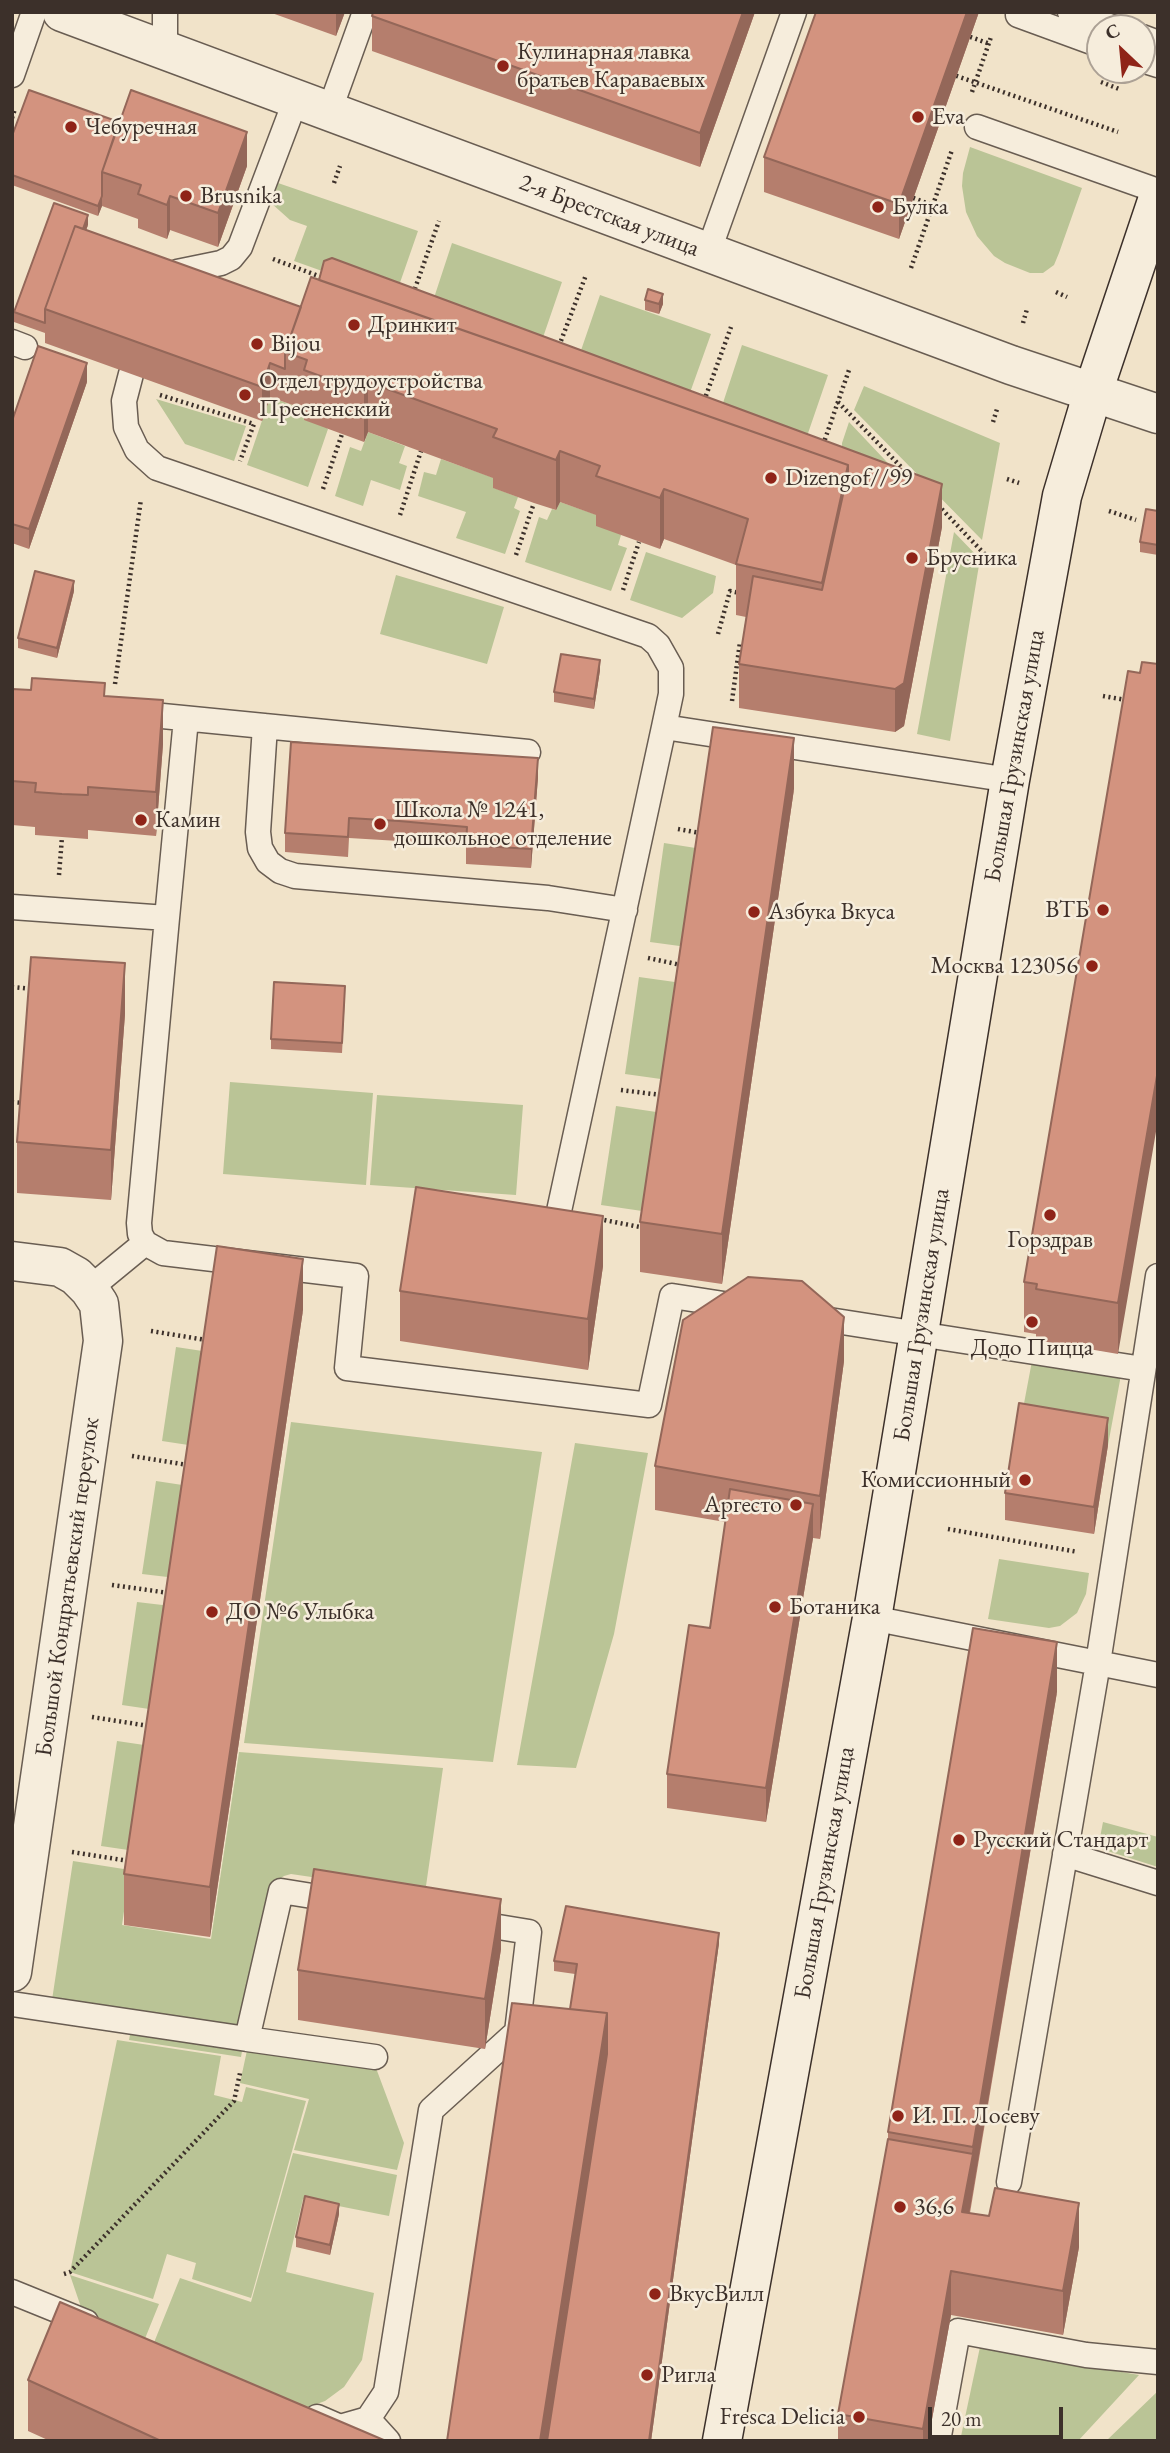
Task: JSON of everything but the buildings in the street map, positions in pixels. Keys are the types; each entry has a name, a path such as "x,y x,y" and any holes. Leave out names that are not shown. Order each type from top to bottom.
{"main road":[{"name":"2-я Брестская улица","path":"62,12 1011,365 1158,414"},
{"name":"Большая Грузинская улица","path":"722,2441 872,1618 1010,780 1062,496 1158,198"},
{"path":"12,1261 60,1267 76,1276 89,1289"},
{"name":"Большой Кондратьевский переулок","path":"12,1972 103,1341 99,1304 89,1289"}],"lane":[{"path":"12,75 34,12"},
{"path":"164,50 165,12"},
{"path":"162,292 177,271 220,263 231,258 240,247 365,12"},
{"path":"708,253 794,12"},
{"path":"1018,15 1086,40"},
{"path":"977,127 1158,191"},
{"path":"131,374 126,387 123,414 130,439 146,460 169,473 648,636 658,645 671,668 671,694 559,1211"},
{"path":"111,710 528,752"},
{"path":"186,719 139,1223 145,1243 163,1253 356,1276 347,1368 649,1405 672,1296 760,1310"},
{"path":"265,726 258,832 260,848 268,862 280,871 295,876 548,898 625,910"},
{"path":"664,727 1010,780"},
{"path":"12,906 167,918"},
{"path":"89,1289 145,1243"},
{"path":"1009,2182 1098,1663 1158,1276"},
{"path":"785,1314 1143,1369"},
{"path":"872,1618 1158,1675"},
{"path":"1065,1854 1158,1883"},
{"path":"247,2039 281,1891 360,1904"},
{"path":"302,2411 340,2427 368,2418 387,2392 431,2110 517,2032 529,1932 440,1917"},
{"path":"12,2004 374,2057"},
{"path":"12,2292 110,2332"},
{"path":"939,2441 958,2331 1086,2355 1158,2362"},
{"path":"368,2418 388,2441"}],"path":[{"path":"944,71 1118,132"},
{"path":"334,183 340,166"},
{"path":"900,193 932,205"},
{"path":"412,296 439,221"},
{"path":"240,247 330,280"},
{"path":"558,348 586,275"},
{"path":"1056,292 1067,297"},
{"path":"1023,323 1027,309"},
{"path":"700,413 731,327"},
{"path":"820,454 849,370"},
{"path":"149,392 254,424 236,472"},
{"path":"838,401 916,482"},
{"path":"993,422 997,409"},
{"path":"320,500 342,434"},
{"path":"396,526 421,451"},
{"path":"111,710 146,460"},
{"path":"1007,479 1019,483"},
{"path":"935,502 993,563"},
{"path":"513,565 534,503"},
{"path":"1109,511 1136,520"},
{"path":"620,601 639,542"},
{"path":"718,634 730,591 742,594"},
{"path":"727,736 740,642"},
{"path":"1103,696 1130,701"},
{"path":"12,987 39,989"},
{"path":"586,1084 666,1096"},
{"path":"12,1102 24,1103"},
{"path":"559,1211 646,1228"},
{"path":"151,1331 211,1340"},
{"path":"132,1456 192,1466"},
{"path":"948,1529 1114,1558"},
{"path":"112,1585 173,1594"},
{"path":"92,1717 154,1727"},
{"path":"72,1852 134,1862"},
{"path":"71,2272 234,2101"}],"green space":[{"path":"970,147 1082,188 1054,265 1043,273 1030,273 1005,263 994,256 977,236 966,212 962,186"},
{"path":"278,183 418,231 395,297 294,261 307,226 290,220 271,203"},
{"path":"452,243 562,282 539,349 430,310"},
{"path":"600,295 711,334 687,401 577,362"},
{"path":"742,345 828,375 805,442 720,412"},
{"path":"864,386 1000,443 982,540 854,410"},
{"path":"270,397 307,410 328,429 308,487 247,465"},
{"path":"156,399 246,426 234,461 185,444"},
{"path":"849,422 938,516 842,463 842,443"},
{"path":"368,432 405,446 399,463 407,466 400,490 371,480 363,506 335,496 350,447 361,451"},
{"path":"441,459 497,479 494,488 518,497 514,508 520,511 505,554 456,538 466,512 418,496 424,472 436,475"},
{"path":"560,502 600,516 621,535 618,545 627,548 611,591 525,562 539,517 547,520 552,509 556,510"},
{"path":"954,532 980,559 950,741 917,734"},
{"path":"646,552 716,576 713,593 682,618 630,600"},
{"path":"396,575 504,607 487,664 380,634"},
{"path":"664,843 702,849 687,947 650,942"},
{"path":"639,977 682,983 668,1080 625,1074"},
{"path":"230,1082 373,1093 366,1185 223,1174"},
{"path":"377,1095 523,1105 516,1195 370,1185"},
{"path":"616,1106 663,1113 649,1212 601,1205"},
{"path":"176,1347 209,1352 195,1446 162,1441"},
{"path":"1032,1361 1121,1375 1108,1445 1019,1430"},
{"path":"291,1422 542,1452 493,1762 244,1743"},
{"path":"575,1443 648,1453 614,1634 576,1768 517,1765"},
{"path":"156,1481 189,1486 176,1578 142,1574"},
{"path":"999,1559 1089,1573 1086,1594 1077,1613 1060,1626 1049,1628 988,1619"},
{"path":"137,1602 171,1606 156,1710 122,1705"},
{"path":"117,1741 151,1746 135,1851 101,1846"},
{"path":"239,1752 443,1768 426,1886 414,1892 291,1874 278,1880 244,2018 230,2027 52,2000 73,1861 130,1870 122,1925 211,1939"},
{"path":"1103,1822 1158,1837 1158,1867 1098,1848"},
{"path":"132,2024 244,2040 241,2057 129,2040"},
{"path":"117,2040 221,2056 214,2095 242,2102 246,2087 306,2101 251,2298 192,2279 196,2263 167,2254 153,2299 70,2272"},
{"path":"249,2041 373,2060 404,2143 397,2170 294,2150 309,2099 240,2083"},
{"path":"293,2153 397,2175 389,2216 303,2199 286,2272 374,2293 362,2360 344,2387 325,2401 306,2408 153,2345 180,2278 251,2302"},
{"path":"70,2275 159,2304 144,2341 83,2313"},
{"path":"980,2347 1139,2375 1078,2441 960,2441"},
{"path":"1158,2391 1158,2441 1106,2441"}],"place":[{"name":"Кулинарная лавка братьев Караваевых","path":"503,66"},
{"name":"Eva","path":"918,117"},
{"name":"Чебуречная","path":"71,127"},
{"name":"Brusnika","path":"186,196"},
{"name":"Булка","path":"878,207"},
{"name":"Дринкит","path":"354,325"},
{"name":"Bijou","path":"257,344"},
{"name":"Отдел трудоустройства Пресненский","path":"245,395"},
{"name":"Dizengof//99","path":"771,478"},
{"name":"Брусника","path":"912,558"},
{"name":"Камин","path":"141,820"},
{"name":"Школа № 1241, дошкольное отделение","path":"380,824"},
{"name":"ВТБ","path":"1103,910"},
{"name":"Азбука Вкуса","path":"754,912"},
{"name":"Москва 123056","path":"1092,966"},
{"name":"Горздрав","path":"1050,1215"},
{"name":"Додо Пицца","path":"1032,1322"},
{"name":"Комиссионный","path":"1025,1480"},
{"name":"Аргесто","path":"796,1505"},
{"name":"Ботаника","path":"775,1607"},
{"name":"ДО №6 Улыбка","path":"212,1612"},
{"name":"Русский Стандарт","path":"959,1840"},
{"name":"И. П. Лосеву","path":"898,2116"},
{"name":"36,6","path":"900,2207"},
{"name":"ВкусВилл","path":"655,2294"},
{"name":"Ригла","path":"647,2375"},
{"name":"Fresca Delicia","path":"859,2417"}]}
